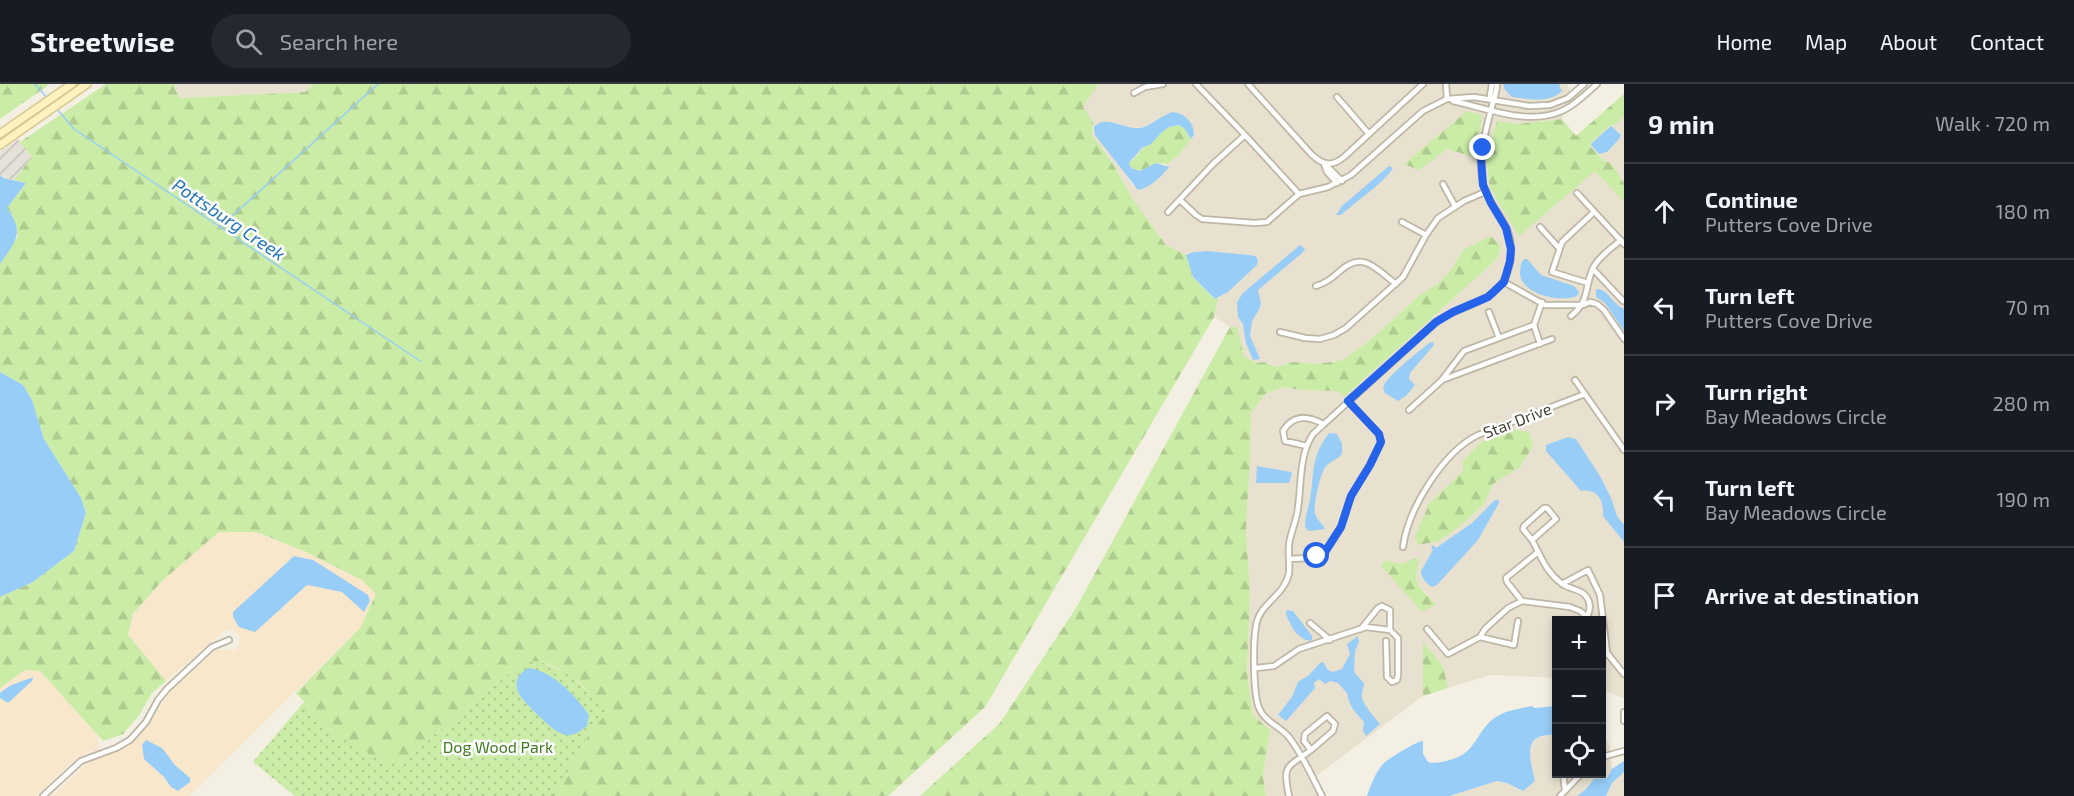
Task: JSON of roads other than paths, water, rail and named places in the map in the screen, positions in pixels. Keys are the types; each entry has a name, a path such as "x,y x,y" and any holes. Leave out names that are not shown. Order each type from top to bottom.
{"main road":[{"path":"0,134 72,84"},
{"path":"0,145 87,84"}],"street":[{"path":"1134,93 1145,87 1163,84"},
{"path":"1196,84 1299,194"},
{"path":"1248,84 1311,155 1324,164 1339,182"},
{"path":"1324,164 1338,162 1423,84"},
{"path":"1446,84 1447,99"},
{"path":"1492,84 1490,96 1493,101"},
{"path":"1322,796 1287,735 1267,719 1260,710 1256,692 1256,623 1262,612 1281,592 1289,572 1290,540 1297,515 1307,446 1313,434 1436,322 1488,297 1504,282 1510,261 1508,234 1485,192 1481,158 1497,84"},
{"path":"1180,200 1202,219 1262,223 1273,217 1299,194 1339,182 1362,167 1424,111 1447,99 1474,97 1529,106 1550,105 1568,98 1584,84"},
{"path":"1447,99 1522,117 1549,115 1564,110 1597,84"},
{"path":"1578,90 1584,96"},
{"path":"1337,97 1369,134"},
{"path":"1168,212 1213,164 1245,135"},
{"path":"1443,184 1455,206"},
{"path":"1280,332 1313,339 1334,335 1346,328 1396,284 1406,272 1425,235 1438,218 1455,206 1485,192"},
{"path":"1577,193 1622,242 1593,268 1583,305"},
{"path":"1588,283 1552,272 1558,248 1562,242 1594,212"},
{"path":"1402,222 1425,235"},
{"path":"1540,227 1558,248"},
{"path":"1316,286 1327,283 1348,264 1358,260 1368,263 1396,284"},
{"path":"1593,268 1623,301"},
{"path":"1504,282 1552,305 1583,305"},
{"path":"1540,344 1534,325 1542,302"},
{"path":"1571,316 1590,302 1600,306 1624,339"},
{"path":"1489,312 1498,338"},
{"path":"1409,410 1441,381 1464,351 1534,325"},
{"path":"1441,381 1552,339"},
{"path":"1575,380 1624,450"},
{"name":"Star Drive","path":"1403,547 1407,530 1432,477 1469,440 1585,394"},
{"path":"1289,559 1309,558 1325,552 1341,527 1351,496 1381,442 1379,434 1348,401"},
{"path":"1307,446 1285,441 1283,431 1288,422 1295,418 1311,419 1323,424"},
{"path":"1532,540 1556,519 1547,508 1523,528 1532,540 1540,559 1562,584 1582,592 1587,598 1590,611 1588,616"},
{"path":"1522,601 1506,582 1506,578 1538,552"},
{"path":"1562,584 1588,570 1600,595 1601,616"},
{"path":"1427,629 1448,654 1480,637 1485,629 1508,608 1522,601 1570,607 1583,616"},
{"path":"1360,629 1382,606 1390,610 1390,630"},
{"path":"1480,637 1514,645 1518,621"},
{"path":"1310,623 1330,640"},
{"path":"1256,668 1274,666 1299,649 1373,627 1390,630 1398,639 1398,675 1397,680 1392,682 1387,677 1386,641"},
{"path":"43,796 81,761 116,748 129,740 146,722 167,689 212,647 229,640"},
{"path":"1606,656 1624,674"},
{"path":"1624,712 1624,721"},
{"path":"1289,796 1285,774 1289,765 1311,750 1334,731 1335,724 1327,716 1305,734 1304,741 1311,750"},
{"path":"1606,756 1624,751"},
{"path":"1564,778 1565,790"},
{"path":"1560,796 1577,778"}],"water":[{"path":"1503,84 1559,84 1563,90 1546,99 1526,99 1512,97"},
{"path":"1173,112 1188,119 1194,135 1191,139 1185,129 1179,125 1169,127 1151,144 1142,148 1129,163 1131,168 1140,171 1156,163 1169,167 1151,184 1138,190 1095,135 1094,127 1099,123 1110,122 1139,128 1148,126"},
{"path":"1611,126 1621,135 1620,138 1607,152 1599,154 1591,145"},
{"path":"1389,166 1393,168 1382,181 1341,215 1336,215 1342,206"},
{"path":"0,175 3,178 26,183 7,208 13,217 17,231 14,243 0,264"},
{"path":"1300,245 1305,249 1302,253 1258,290 1261,303 1252,321 1250,336 1260,359 1253,360 1246,343 1243,324 1238,317 1237,302 1243,293"},
{"path":"1207,251 1255,256 1258,260 1257,265 1228,292 1215,299 1193,277 1186,255"},
{"path":"1524,259 1527,259 1541,275 1574,286 1579,292 1577,296 1552,297 1534,291 1522,280 1520,273"},
{"path":"1599,289 1624,309 1624,331 1605,303 1596,297 1596,290"},
{"path":"1433,342 1434,345 1410,373 1409,379 1415,385 1406,396 1398,401 1385,393 1383,387 1391,376"},
{"path":"0,372 23,385 32,400 44,439 81,498 86,513 74,551 33,582 0,597"},
{"path":"1329,433 1337,434 1342,444 1342,454 1326,466 1318,488 1315,513 1325,529 1309,531 1305,523 1314,465 1319,450"},
{"path":"1568,437 1576,439 1600,476 1617,516 1624,525 1624,542 1603,516 1599,497 1592,492 1581,491 1546,451 1546,445"},
{"path":"1257,466 1291,472 1289,483 1256,483"},
{"path":"1495,500 1499,500 1499,503 1478,540 1437,585 1432,587 1423,578 1421,571 1433,550 1431,547 1433,545 1436,548 1472,523"},
{"path":"294,556 313,560 368,595 370,601 364,612 342,592 307,585 255,632 239,627 233,617 233,612"},
{"path":"1287,610 1293,611 1312,636 1312,640 1301,637 1295,631 1286,614"},
{"path":"1358,636 1354,672 1364,683 1363,701 1380,724 1366,736 1363,731 1364,722 1355,712 1347,693 1338,683 1330,681 1325,684 1319,679 1314,683 1315,688 1286,721 1278,715 1292,697 1298,682 1309,675 1320,663 1323,662 1328,670 1333,672 1342,669 1350,654 1347,644"},
{"path":"528,668 546,674 563,685 589,715 587,726 575,734 566,735 551,727 533,711 518,693 517,687 517,680"},
{"path":"33,677 32,681 8,703 0,698 0,693 8,687"},
{"path":"1532,706 1534,708 1552,706 1552,735 1541,736 1533,741 1530,758 1535,781 1523,791 1497,781 1449,796 1367,796 1382,765 1408,747 1423,741 1423,754 1428,762 1436,763 1459,757 1470,748 1493,719 1507,712"},
{"path":"146,740 162,748 175,765 190,778 190,782 178,791 171,787 164,777 144,759 142,745"},
{"path":"1624,761 1624,772 1612,783 1606,796 1577,796 1594,779 1607,778 1612,769"}],"waterway":[{"name":"Pottsburg Creek","path":"35,84 48,99"},
{"path":"221,226 378,84"},
{"name":"Pottsburg Creek","path":"57,109 74,129 420,361"}],"park label":[{"name":"Dog Wood Park","path":"498,746"}]}
